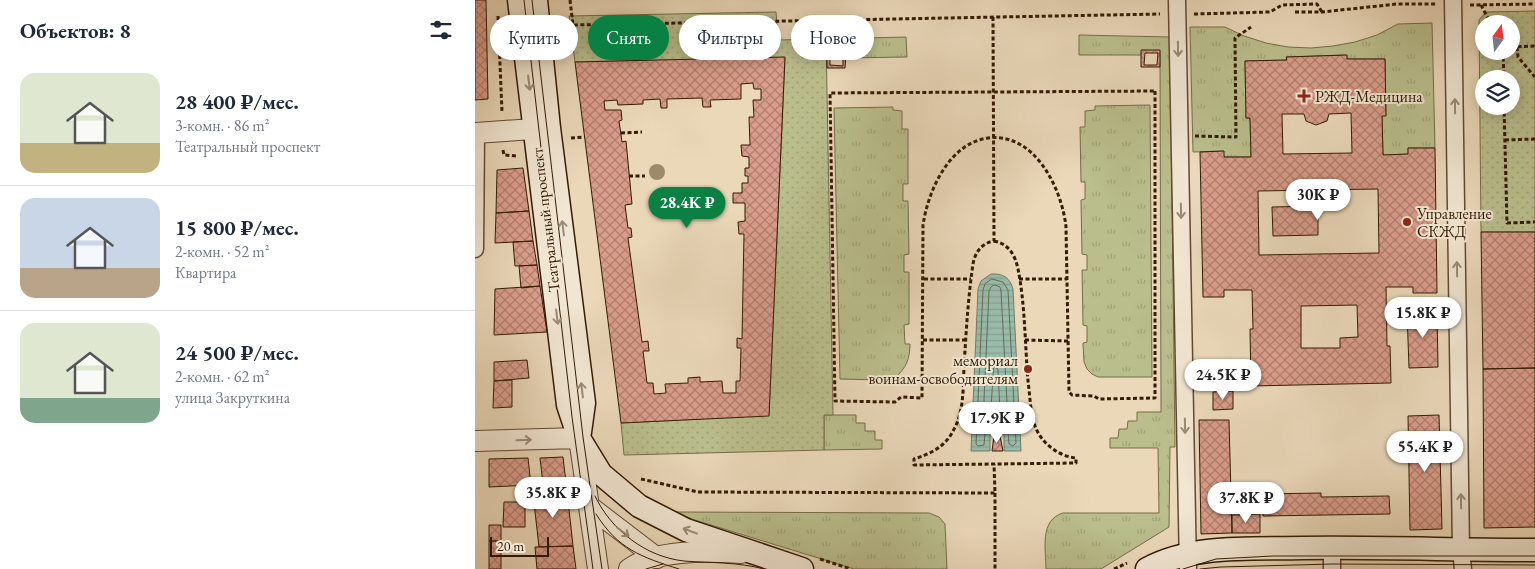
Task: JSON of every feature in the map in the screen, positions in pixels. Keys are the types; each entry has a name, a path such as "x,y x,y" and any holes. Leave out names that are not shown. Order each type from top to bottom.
{"main road":[{"name":"Театральный проспект","path":"519,0 551,129"},
{"name":"Театральный проспект","path":"536,0 551,129 568,405 579,438"},
{"path":"579,438 601,474 639,506 686,530 802,569"},
{"path":"1147,569 1157,563 1188,561 1232,549 1332,558 1462,559 1535,550"}],"street":[{"path":"1453,2 1462,559"},
{"path":"1177,7 1188,561"},
{"path":"475,249 476,133 551,129"},
{"path":"475,442 579,438"},
{"name":"Театральный проспект","path":"579,438 598,569"},
{"path":"589,506 657,558"},
{"path":"629,569 657,558 688,552 753,553"}],"path":[{"path":"570,0 573,25 993,16 1177,7 1270,12 1282,5 1317,4 1322,12"},
{"path":"1295,12 1322,12 1397,4 1453,2 1535,4"},
{"path":"1481,4 1486,15"},
{"path":"993,16 994,241"},
{"path":"1180,136 1236,137 1235,38 1251,27"},
{"path":"1520,46 1535,46"},
{"path":"1520,60 1535,77"},
{"path":"1155,91 1155,398 1099,399 1094,396 1072,396 1069,392 1065,216 1057,190 1043,165 1015,142 993,137 975,142 966,147 946,166 937,180 925,214 922,398 901,397 895,402 835,400 830,92 993,92 1155,91"},
{"path":"1504,115 1507,223 1535,222"},
{"path":"551,129 571,140 584,137"},
{"path":"621,133 642,132"},
{"path":"1505,140 1535,139"},
{"path":"629,176 645,176"},
{"path":"994,241 1002,243 1011,252 1016,261 1019,279 1030,399 1035,427 1048,445 1059,453 1076,458 1076,463 914,465 914,459 927,455 939,448 948,440 954,430 962,401 971,279 976,254 984,245 994,241"},
{"path":"924,279 971,279"},
{"path":"1019,279 1067,279"},
{"path":"923,340 966,340"},
{"path":"1025,340 1068,341"},
{"path":"994,464 995,569"},
{"path":"634,476 645,481 698,492 995,493"}],"green space":[{"path":"1535,11 1535,232 1481,232 1480,115 1520,115 1520,70 1479,70 1479,60 1520,60 1520,15 1483,15 1486,12"},
{"path":"776,12 776,15 679,15 680,60 575,62 575,60 578,60 578,16 588,16 588,60 669,60 669,15 621,15"},
{"path":"1432,23 1435,148 1408,148 1408,154 1383,155 1382,116 1386,115 1385,59 1347,59 1346,55 1287,57 1287,60 1245,61 1246,118 1250,118 1251,157 1224,157 1223,151 1193,152 1190,27 1225,27 1266,43 1288,47 1311,48 1355,42 1377,35 1398,24"},
{"path":"1079,35 1170,37 1175,447 1170,447 1169,527 1101,569 1046,569 1045,536 1047,529 1055,517 1063,513 1159,513 1158,448 1110,448 1110,438 1118,438 1119,429 1127,429 1128,421 1137,421 1137,412 1161,412 1160,51 1142,50 1141,55 1079,55"},
{"path":"906,37 907,57 874,58 874,38"},
{"path":"781,40 791,40 791,60 826,60 833,415 824,415 824,450 624,455 621,423 769,415 785,58 781,58"},
{"path":"1150,105 1152,377 1098,377 1087,369 1084,362 1083,343 1087,342 1087,326 1083,325 1082,270 1087,270 1087,255 1082,254 1081,200 1085,199 1085,182 1081,182 1080,127 1085,127 1085,111 1095,110 1095,106"},
{"path":"893,107 893,110 902,111 902,129 908,129 908,184 903,184 903,201 908,201 909,254 904,255 904,272 909,272 909,324 904,325 905,344 910,344 909,354 905,367 895,378 884,380 840,379 834,108"},
{"path":"824,415 856,415 856,423 865,423 865,431 875,431 875,440 882,440 882,449 824,450"},
{"path":"675,512 929,513 939,517 945,524 947,569 854,569 685,517"}],"water":[{"path":"991,274 999,274 1005,277 1013,289 1021,451 1004,451 1004,434 990,434 990,451 971,451 978,289 981,281"}],"building":[{"path":"475,0 486,0 488,99 475,100"},
{"path":"1141,50 1160,50 1160,67 1141,67","holes":["1145,53 1158,53 1157,65 1144,65"]},
{"name":"Управление СКЖД","path":"1347,55 1347,59 1385,59 1386,116 1382,116 1383,155 1408,154 1408,148 1435,148 1437,293 1413,293 1413,287 1386,287 1387,346 1390,346 1391,383 1251,386 1250,329 1253,329 1252,290 1224,290 1224,297 1203,297 1200,152 1224,151 1224,157 1251,157 1250,118 1246,118 1245,61 1287,60 1286,57","holes":["1351,113 1352,153 1283,154 1282,114 1304,114 1306,121 1316,125 1327,121 1329,114","1378,189 1379,253 1259,255 1258,191","1357,305 1358,337 1340,338 1340,348 1301,348 1301,306"]},
{"path":"781,57 785,57 769,416 621,423 575,62 781,60","holes":["753,83 754,89 761,89 761,100 753,100 754,117 749,117 750,145 741,145 742,156 749,157 749,168 745,168 745,176 748,176 748,183 742,183 742,193 733,193 733,203 745,203 745,221 738,222 739,234 744,234 742,339 737,338 737,348 741,348 740,381 736,381 736,393 723,393 722,381 700,382 700,377 688,378 688,383 665,384 666,393 654,394 653,383 647,383 643,351 649,351 648,341 642,342 628,238 632,237 631,228 628,228 625,205 632,204 626,141 622,142 619,121 622,120 621,110 605,110 604,101 617,100 618,105 643,104 643,100 660,99 661,108 667,108 667,99 702,98 703,107 711,107 710,100 741,99 741,84"]},
{"path":"827,60 830,60 830,65 843,66 843,60 846,60 845,68 827,68"},
{"path":"523,168 529,211 496,213 497,170"},
{"path":"660,192 692,192 692,207 660,206"},
{"path":"1318,206 1318,235 1273,236 1272,207"},
{"path":"529,211 533,241 495,243 496,213"},
{"path":"1481,232 1535,232 1535,368 1483,369"},
{"path":"533,241 537,265 515,266 513,242"},
{"path":"537,265 540,286 521,288 519,266"},
{"path":"540,286 547,332 494,335 495,289"},
{"path":"1437,311 1438,367 1409,368 1407,312"},
{"path":"527,360 529,378 494,381 494,362"},
{"path":"1535,368 1535,527 1484,528 1483,369"},
{"path":"512,380 512,407 493,408 494,381"},
{"path":"1233,391 1233,409 1213,410 1213,392"},
{"path":"1439,415 1442,529 1410,530 1408,416"},
{"path":"1199,420 1229,420 1232,533 1201,534"},
{"path":"994,436 1000,436 1003,451 992,451"},
{"path":"563,457 567,491 544,493 540,458"},
{"path":"528,458 531,485 489,487 489,459"},
{"path":"567,491 573,546 539,547 533,494"},
{"path":"1321,493 1321,497 1389,496 1390,514 1263,516 1262,494"},
{"path":"504,502 525,502 525,527 503,527"},
{"path":"1260,514 1260,533 1232,533 1232,515"},
{"path":"489,525 501,525 501,541 489,541"},
{"path":"489,541 501,541 501,569 489,569"},
{"path":"573,546 576,569 537,569 535,547"}],"tram line":[{"path":"524,0 572,417 593,569"},
{"path":"532,0 583,437 602,569"},
{"path":"595,496 610,520 620,530 631,540 656,554 684,561 734,564 764,569"},
{"path":"596,514 604,526 622,544 642,556 679,569"},
{"path":"1183,569 1216,559 1273,556 1535,556"},
{"path":"646,569 663,564"},
{"path":"1200,569 1332,564 1535,565"}],"place":[{"name":"РЖД-Медицина","path":"1304,96"},
{"name":"Управление СКЖД","path":"1407,222"},
{"name":"мемориал воинам-освободителям","path":"1028,369"}]}
